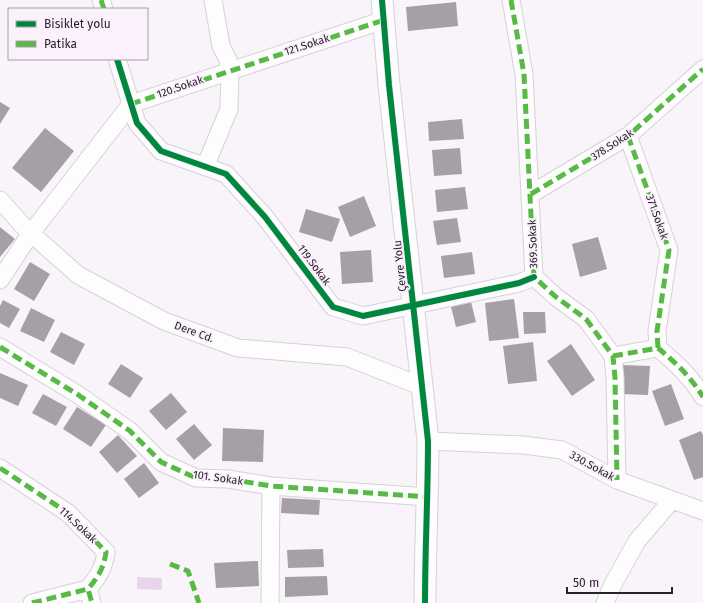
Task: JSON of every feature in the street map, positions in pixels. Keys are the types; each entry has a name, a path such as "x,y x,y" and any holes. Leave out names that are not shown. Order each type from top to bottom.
{"street":[{"path":"205,167 229,109 230,71 228,60 220,46 213,0"},
{"name":"369.Sokak","path":"511,0 524,74 534,277 556,297 586,319 613,356"},
{"name":"121.Sokak","path":"230,71 383,10"},
{"name":"Çevre Yolu","path":"383,10 389,85 428,441 425,603"},
{"name":"119.Sokak","path":"117,60 137,123 161,151 226,174 265,217 333,307 363,316 519,283 534,277"},
{"name":"378.Sokak","path":"531,194 628,136 703,69"},
{"name":"120.Sokak","path":"131,104 230,71"},
{"path":"0,280 31,234 131,104"},
{"name":"371.Sokak","path":"628,136 669,250 657,331 658,348"},
{"name":"Dere Cd.","path":"0,200 31,234 78,275 164,321 238,348 347,357 423,387"},
{"name":"101. Sokak","path":"0,347 77,394 130,431 161,462 196,478 228,479 271,486 428,497"},
{"path":"617,480 615,378 613,356 658,348 678,365 696,385 703,397"},
{"name":"330.Sokak","path":"428,441 523,445 562,450 617,480 703,511"},
{"name":"114.Sokak","path":"0,468 68,513 106,552 105,563 90,596"},
{"path":"270,603 271,486"},
{"path":"605,603 612,586 637,541 672,500"},
{"path":"32,603 90,596"}],"shaded area":[{"path":"137,577 162,578 162,590 137,589"}],"building":[{"path":"456,2 458,26 408,31 406,7"},
{"path":"0,102 10,108 0,124"},
{"path":"462,119 464,139 429,141 428,122"},
{"path":"45,128 74,151 41,192 12,168"},
{"path":"460,148 462,174 434,176 432,150"},
{"path":"465,187 468,209 437,212 435,190"},
{"path":"364,196 376,226 350,237 338,207"},
{"path":"306,209 340,219 332,242 299,232"},
{"path":"457,218 461,242 437,245 433,221"},
{"path":"0,227 15,239 0,257"},
{"path":"598,237 607,269 580,277 572,244"},
{"path":"371,250 373,282 342,284 340,252"},
{"path":"472,252 475,274 444,278 441,256"},
{"path":"30,262 50,274 34,301 14,289"},
{"path":"514,299 519,338 489,341 485,303"},
{"path":"3,300 20,309 9,328 0,323 0,306"},
{"path":"471,302 476,322 456,327 451,307"},
{"path":"31,308 55,320 44,342 20,331"},
{"path":"523,312 545,312 546,333 524,334"},
{"path":"61,332 85,344 74,365 50,352"},
{"path":"533,342 537,381 508,384 503,346"},
{"path":"571,344 595,380 572,396 547,361"},
{"path":"121,364 143,378 130,398 108,384"},
{"path":"621,365 650,366 648,395 620,394"},
{"path":"0,373 28,385 18,406 0,398"},
{"path":"671,384 684,419 665,426 652,391"},
{"path":"171,393 187,412 166,430 149,411"},
{"path":"43,394 67,407 56,426 32,413"},
{"path":"77,407 106,425 91,447 63,429"},
{"path":"194,424 212,445 194,460 176,439"},
{"path":"223,428 264,430 263,462 222,461"},
{"path":"701,431 703,435 703,477 694,480 679,440"},
{"path":"118,435 137,456 117,473 99,452"},
{"path":"144,463 159,483 139,498 124,479"},
{"path":"282,498 320,500 319,515 281,513"},
{"path":"323,549 324,567 288,568 287,550"},
{"path":"258,561 259,586 216,588 214,563"},
{"path":"327,576 328,595 285,597 285,577"}],"marked path":[{"path":"101,0 104,8"},
{"path":"511,0 524,74 534,277 556,297 586,319 613,356 615,378 617,480"},
{"path":"131,104 384,20"},
{"path":"531,194 628,136 703,69"},
{"path":"628,136 669,250 657,331 658,348"},
{"path":"0,347 77,394 130,431 161,462 196,478 228,479 271,486 428,497"},
{"path":"613,356 658,348 683,371 703,397"},
{"path":"0,468 68,513 106,552 104,563 100,572 88,589 92,603"},
{"path":"170,564 188,571 199,603"},
{"path":"32,603 88,589"}],"cycle path":[{"path":"382,0 389,85 428,441 425,603"},
{"path":"117,60 137,123 161,151 226,174 265,217 333,307 363,316 519,283 534,277"}]}
